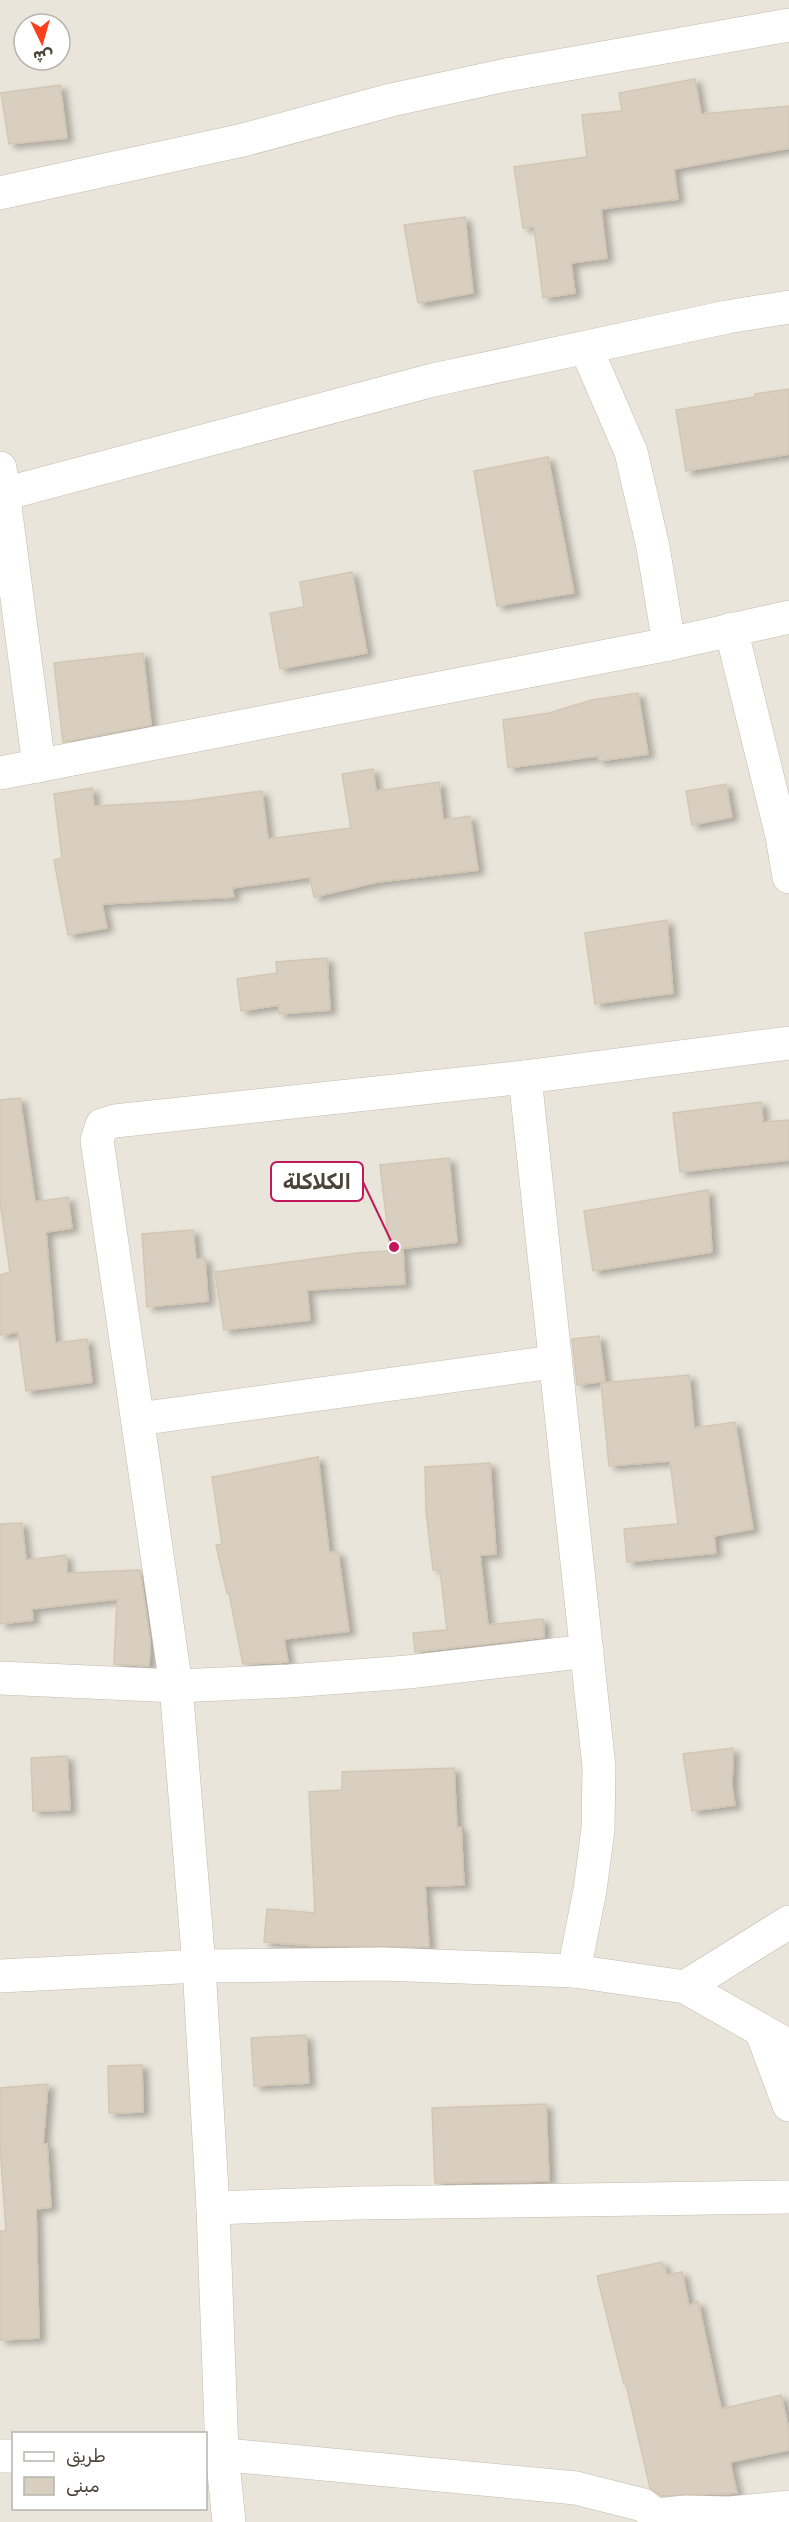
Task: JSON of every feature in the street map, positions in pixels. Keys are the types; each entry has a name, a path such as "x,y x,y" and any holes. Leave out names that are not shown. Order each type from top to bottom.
{"street":[{"path":"0,193 243,140 391,100 506,75 789,25"},
{"path":"39,765 1,486 433,380 727,317 789,307"},
{"path":"586,348 631,452 653,547 669,644"},
{"path":"0,773 669,644 789,617"},
{"path":"731,629 785,836 789,877"},
{"path":"229,2522 214,2453 213,2208 199,1966 176,1686 98,1140 102,1125 114,1121 525,1077 789,1042"},
{"path":"525,1077 553,1362 599,1767 598,1829 590,1890 574,1971"},
{"path":"138,1419 553,1362"},
{"path":"0,1678 176,1686 408,1672 587,1651"},
{"path":"686,1987 789,1922"},
{"path":"0,1976 199,1966 382,1964 574,1971 686,1987 789,2046"},
{"path":"761,2030 789,2105"},
{"path":"213,2208 358,2203 789,2198"},
{"path":"214,2453 576,2488 643,2505 656,2515 686,2512 730,2513 789,2507"}],"shaded area":[{"path":"0,0 789,0 789,2522 0,2522"}],"building":[{"path":"695,79 701,114 789,106 789,148 674,169 678,199 601,209 607,258 571,263 575,293 543,298 534,227 523,228 514,167 587,157 582,115 622,111 619,93"},
{"path":"60,85 67,138 9,144 1,93"},
{"path":"465,217 473,293 418,303 404,225"},
{"path":"789,389 789,454 686,471 676,410"},
{"path":"548,457 574,593 497,606 474,471"},
{"path":"352,572 367,653 280,669 270,613 304,607 300,582"},
{"path":"143,653 151,725 63,742 54,663"},
{"path":"638,693 648,754 599,761 598,756 508,768 503,720 549,713 592,700"},
{"path":"373,769 376,791 439,782 443,820 470,816 478,870 378,882 314,897 310,877 232,888 234,897 102,904 107,928 68,935 54,860 62,858 54,794 92,788 94,806 187,801 262,791 268,839 351,828 342,774"},
{"path":"726,784 732,817 692,825 686,791"},
{"path":"667,920 673,993 595,1004 585,933"},
{"path":"327,958 330,1010 279,1014 279,1005 241,1011 237,979 277,973 276,962"},
{"path":"20,1098 35,1202 68,1197 72,1228 46,1232 55,1343 87,1339 92,1382 26,1391 18,1332 0,1335 0,1275 10,1272 0,1202 0,1100"},
{"path":"761,1102 763,1122 789,1120 789,1160 680,1172 673,1113"},
{"path":"449,1158 457,1242 390,1250 380,1165"},
{"path":"708,1190 712,1252 593,1271 584,1211"},
{"path":"193,1230 196,1259 205,1258 208,1301 147,1307 142,1234"},
{"path":"403,1250 405,1284 307,1290 310,1320 224,1330 215,1272 357,1253"},
{"path":"599,1336 605,1381 577,1385 572,1339"},
{"path":"689,1375 694,1428 735,1422 753,1529 714,1536 716,1553 627,1562 624,1529 678,1524 670,1461 609,1466 601,1383"},
{"path":"318,1457 329,1552 338,1552 349,1631 284,1639 288,1662 243,1664 229,1593 227,1593 216,1545 222,1544 212,1477"},
{"path":"490,1463 496,1554 480,1555 488,1625 543,1619 544,1637 415,1652 413,1633 447,1630 440,1570 433,1570 426,1511 425,1467"},
{"path":"22,1523 26,1560 66,1555 67,1573 140,1570 150,1640 149,1666 114,1664 117,1599 32,1609 33,1620 0,1624 0,1524"},
{"path":"733,1748 732,1787 735,1805 692,1811 683,1754"},
{"path":"67,1756 70,1810 33,1811 31,1758"},
{"path":"454,1768 457,1828 461,1827 464,1885 425,1886 429,1947 317,1946 264,1942 267,1909 315,1913 309,1792 342,1790 342,1772"},
{"path":"306,2035 309,2083 254,2086 251,2038"},
{"path":"142,2065 143,2112 109,2113 108,2066"},
{"path":"48,2084 43,2144 47,2144 51,2207 36,2209 39,2338 0,2340 0,2231 6,2231 0,2145 0,2088"},
{"path":"546,2104 549,2181 435,2183 432,2108"},
{"path":"662,2262 667,2275 682,2272 689,2306 698,2301 721,2409 781,2395 789,2430 789,2450 730,2462 737,2493 662,2496 650,2488 626,2384 624,2384 597,2276"}],"place":[{"name":"الكلاكلة","path":"394,1247"}]}
